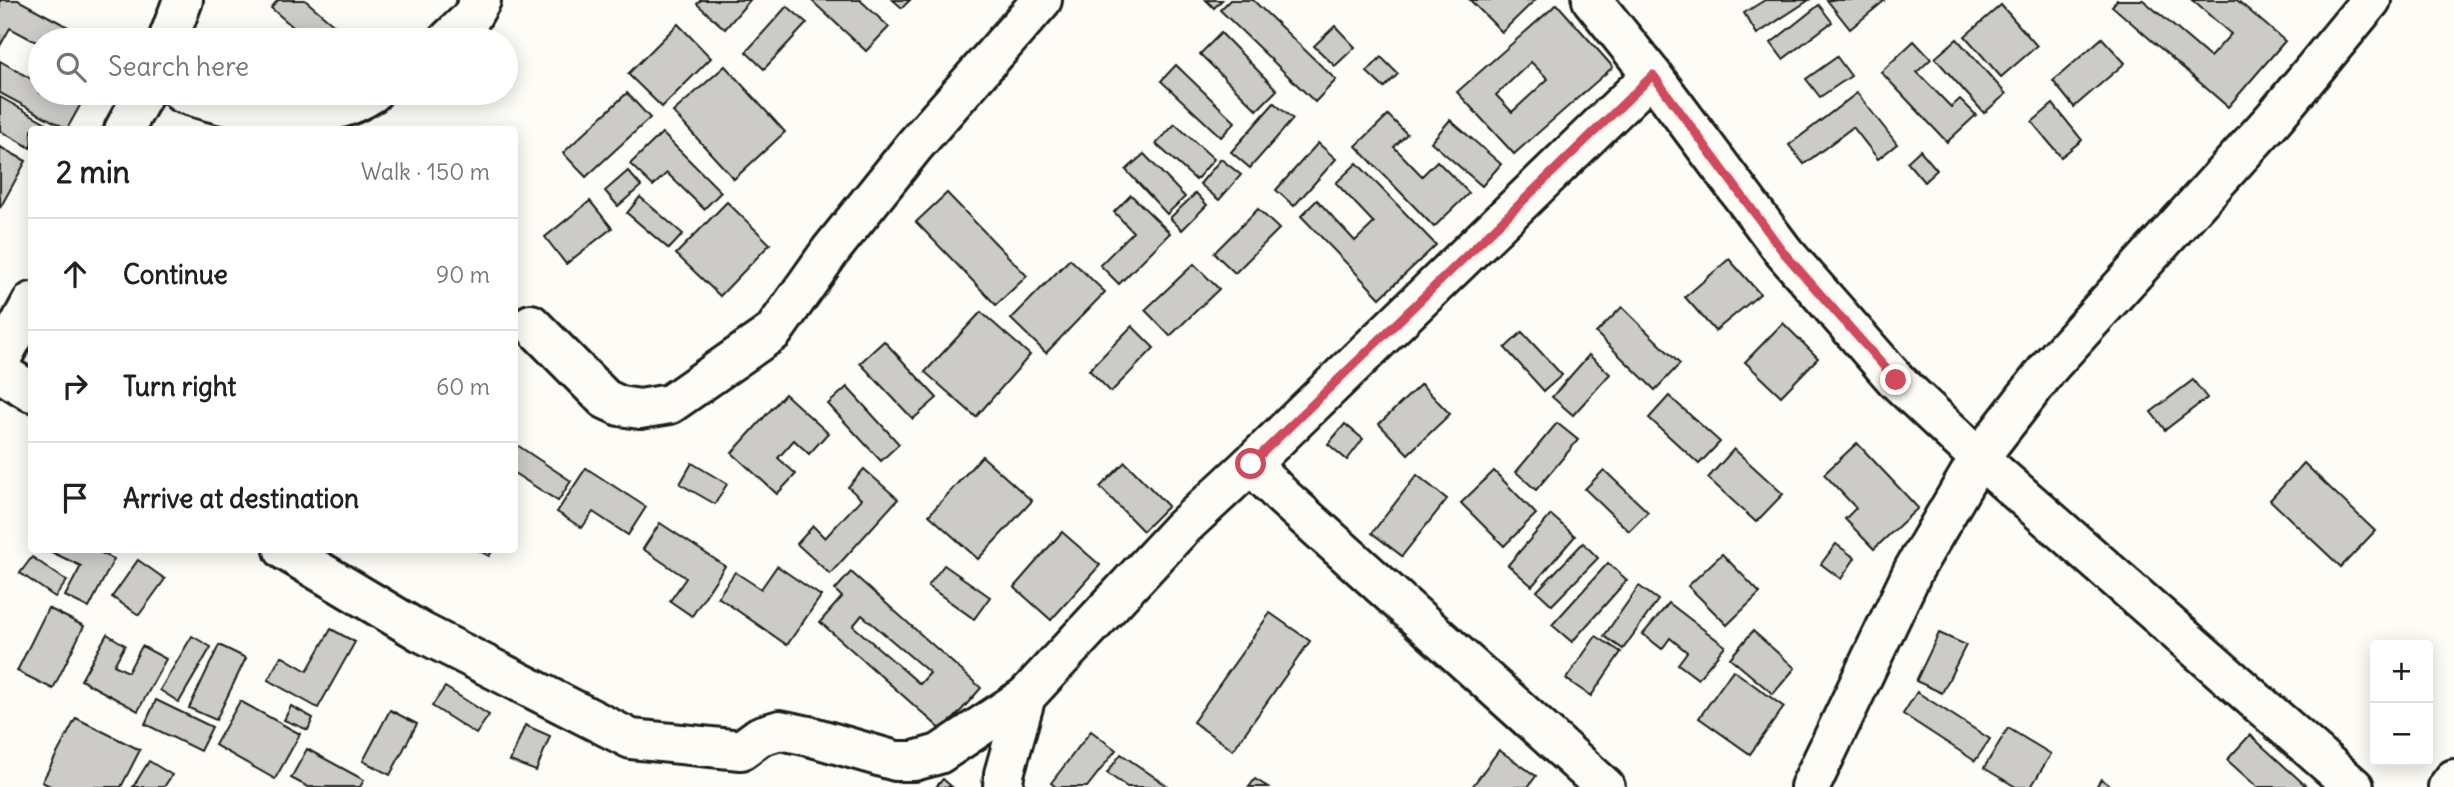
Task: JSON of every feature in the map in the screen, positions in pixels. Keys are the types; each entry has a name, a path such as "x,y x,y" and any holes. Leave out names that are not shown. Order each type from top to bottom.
{"street":[{"path":"172,28 183,0"},
{"path":"461,28 470,19 481,0"},
{"path":"531,324 605,399 620,406 640,409 670,404 773,332 831,250 915,145 1042,0"},
{"path":"1592,0 1653,75 1784,253 1896,380 1979,458 2354,787"},
{"path":"1810,787 1914,569 1979,458 2050,366 2274,118 2371,0"},
{"path":"289,553 421,632 631,739 741,750 760,736 780,730 896,761 914,761 939,754 1026,696 1181,529 1653,75"},
{"path":"126,126 138,105"},
{"path":"222,105 235,109 307,116 346,105"},
{"path":"0,360 28,309"},
{"path":"0,372 28,390"},
{"path":"1251,464 1282,496 1605,787"},
{"path":"1003,787 1004,774 1026,696"},
{"path":"2448,787 2454,779"}],"building":[{"path":"0,0 18,0 70,28 28,28 28,38 10,28 0,46"},
{"path":"278,0 305,0 338,28 294,28 271,8"},
{"path":"701,0 750,0 725,29 697,4"},
{"path":"811,0 860,0 889,27 866,51"},
{"path":"893,0 910,0 902,8"},
{"path":"1206,0 1222,0 1214,8"},
{"path":"1230,0 1253,0 1336,80 1315,102 1220,10"},
{"path":"1470,0 1535,0 1502,32"},
{"path":"1765,0 1809,0 1757,34 1744,13"},
{"path":"1827,0 1883,0 1884,1 1850,29"},
{"path":"2117,0 2143,0 2210,57 2231,34 2192,0 2237,0 2285,41 2228,107 2112,6"},
{"path":"1557,4 1613,67 1514,154 1457,92","holes":["1531,62 1548,79 1512,112 1496,95"]},
{"path":"1819,5 1832,22 1783,59 1771,43"},
{"path":"2001,5 2037,46 2001,77 1965,36"},
{"path":"787,6 807,23 764,69 746,52"},
{"path":"678,24 711,58 662,107 628,74"},
{"path":"1335,26 1355,47 1335,66 1314,46"},
{"path":"1221,33 1277,90 1257,110 1200,54"},
{"path":"2102,38 2125,63 2074,107 2053,81"},
{"path":"1957,39 2006,94 1984,113 1935,58"},
{"path":"1914,41 1931,59 1917,72 1951,107 1960,99 1976,115 1947,142 1881,72"},
{"path":"1381,57 1398,74 1384,88 1367,72"},
{"path":"1837,57 1851,76 1820,97 1806,79"},
{"path":"0,61 28,77 28,105 80,105 69,126 61,126 0,93"},
{"path":"1176,65 1235,122 1221,137 1161,81"},
{"path":"725,66 785,132 734,179 673,112"},
{"path":"627,93 650,118 586,177 563,153"},
{"path":"1857,93 1897,144 1878,159 1853,127 1804,164 1789,145"},
{"path":"0,97 46,123 44,126 28,126 28,146 0,131"},
{"path":"1274,103 1293,119 1250,168 1231,152"},
{"path":"2053,104 2082,140 2061,157 2032,122"},
{"path":"1388,115 1407,134 1394,147 1422,176 1437,161 1469,193 1434,227 1356,146"},
{"path":"1450,120 1501,164 1482,186 1431,142"},
{"path":"1175,124 1214,159 1196,180 1156,144"},
{"path":"662,133 721,192 704,209 667,173 653,186 630,164"},
{"path":"1318,143 1336,159 1294,206 1276,190"},
{"path":"0,147 26,161 0,208"},
{"path":"1920,150 1937,170 1924,182 1907,162"},
{"path":"1144,154 1185,197 1167,214 1126,170"},
{"path":"1221,159 1241,175 1219,200 1200,184"},
{"path":"1357,163 1436,245 1380,298 1301,216 1317,200 1355,241 1374,223 1336,183"},
{"path":"628,171 641,186 618,206 605,191"},
{"path":"947,193 1027,276 996,305 916,222"},
{"path":"1196,193 1207,205 1182,230 1170,218"},
{"path":"1131,195 1170,233 1119,284 1100,265 1133,232 1114,212"},
{"path":"640,197 683,234 669,249 627,213"},
{"path":"590,201 612,228 566,264 545,237"},
{"path":"727,202 770,244 720,296 676,254"},
{"path":"1258,209 1279,229 1235,273 1214,253"},
{"path":"1070,259 1105,292 1046,353 1011,319"},
{"path":"1729,259 1760,294 1715,331 1685,297"},
{"path":"1194,264 1219,289 1170,336 1145,310"},
{"path":"1622,307 1680,364 1655,390 1596,333"},
{"path":"981,312 1030,355 976,417 925,372"},
{"path":"1783,323 1818,358 1781,396 1745,362"},
{"path":"1132,326 1154,348 1111,392 1089,370"},
{"path":"1522,332 1562,375 1544,391 1505,348"},
{"path":"884,341 937,398 913,419 860,363"},
{"path":"1589,355 1610,374 1573,415 1552,397"},
{"path":"2193,380 2207,398 2165,430 2151,412"},
{"path":"1421,384 1450,414 1408,454 1379,424"},
{"path":"847,387 899,444 881,461 828,404"},
{"path":"785,394 828,433 809,454 794,440 778,458 796,474 777,494 732,453"},
{"path":"1669,396 1720,442 1699,464 1649,418"},
{"path":"1557,423 1578,440 1536,490 1516,472"},
{"path":"1345,424 1363,439 1347,460 1328,444"},
{"path":"1857,443 1918,508 1874,549 1845,519 1856,508 1824,474"},
{"path":"518,446 571,481 558,501 518,476"},
{"path":"1734,449 1783,494 1756,522 1708,478"},
{"path":"982,456 1032,501 978,559 929,515"},
{"path":"1125,462 1168,506 1143,531 1100,487"},
{"path":"692,463 727,484 715,504 680,484"},
{"path":"2304,463 2375,531 2341,567 2270,500"},
{"path":"586,468 646,507 628,535 593,512 582,528 557,512"},
{"path":"864,469 898,499 830,574 797,544 813,526 825,538 861,499 848,487"},
{"path":"1604,470 1648,512 1629,531 1585,489"},
{"path":"1494,471 1536,514 1504,546 1461,503"},
{"path":"1417,475 1447,499 1402,556 1372,533"},
{"path":"1551,515 1575,536 1532,586 1508,565"},
{"path":"660,523 725,566 692,616 670,601 686,578 643,549"},
{"path":"1062,532 1100,565 1051,620 1014,587"},
{"path":"1583,543 1598,558 1552,605 1537,591"},
{"path":"1836,544 1855,558 1841,579 1821,564"},
{"path":"53,553 101,553 114,559 89,608 65,596 81,566"},
{"path":"1722,554 1760,593 1727,625 1688,586"},
{"path":"32,557 67,581 55,597 20,573"},
{"path":"138,560 165,579 139,615 112,597"},
{"path":"1608,563 1627,580 1572,642 1552,625"},
{"path":"944,565 990,597 974,619 928,586"},
{"path":"777,566 821,596 787,645 718,597 735,572 761,589"},
{"path":"851,572 981,688 943,731 820,622 842,597 835,590","holes":["862,615 930,673 920,684 853,626"]},
{"path":"1639,586 1658,600 1623,649 1604,636"},
{"path":"1669,603 1725,646 1698,679 1678,664 1687,652 1670,638 1662,649 1643,634"},
{"path":"48,608 84,626 53,689 17,671"},
{"path":"1270,613 1310,641 1233,750 1193,722"},
{"path":"331,629 355,642 318,708 268,680 281,656 307,671"},
{"path":"1753,631 1795,668 1773,694 1730,658"},
{"path":"1939,633 1966,645 1942,693 1916,681"},
{"path":"107,634 125,645 114,665 128,672 142,646 166,659 138,711 81,680"},
{"path":"192,636 211,647 179,702 160,690"},
{"path":"1596,636 1621,652 1591,696 1566,679"},
{"path":"219,645 246,658 216,720 189,708"},
{"path":"1733,670 1784,707 1750,754 1699,718"},
{"path":"445,687 489,715 476,734 432,706"},
{"path":"1917,692 1990,739 1975,761 1903,714"},
{"path":"156,700 212,727 200,751 145,724"},
{"path":"240,701 300,734 275,779 215,745"},
{"path":"291,706 313,718 308,730 284,720"},
{"path":"390,710 417,724 390,775 363,761"},
{"path":"76,718 140,750 121,787 52,787 42,782"},
{"path":"525,725 550,736 536,771 510,761"},
{"path":"2008,728 2051,754 2031,787 2016,787 1984,768"},
{"path":"1091,731 1116,750 1087,787 1056,787 1051,783"},
{"path":"2250,735 2305,785 2257,787 2227,760"},
{"path":"307,749 364,780 360,787 308,787 291,778"},
{"path":"1499,750 1536,776 1528,787 1472,787"},
{"path":"1121,754 1169,787 1127,787 1107,773"},
{"path":"149,761 172,775 164,787 133,787"},
{"path":"943,779 952,787 936,787"},
{"path":"1255,779 1268,787 1249,787"},
{"path":"2101,779 2112,787 2096,787"}],"route":[{"path":"1251,464 1653,75 1784,253 1896,380"}]}
